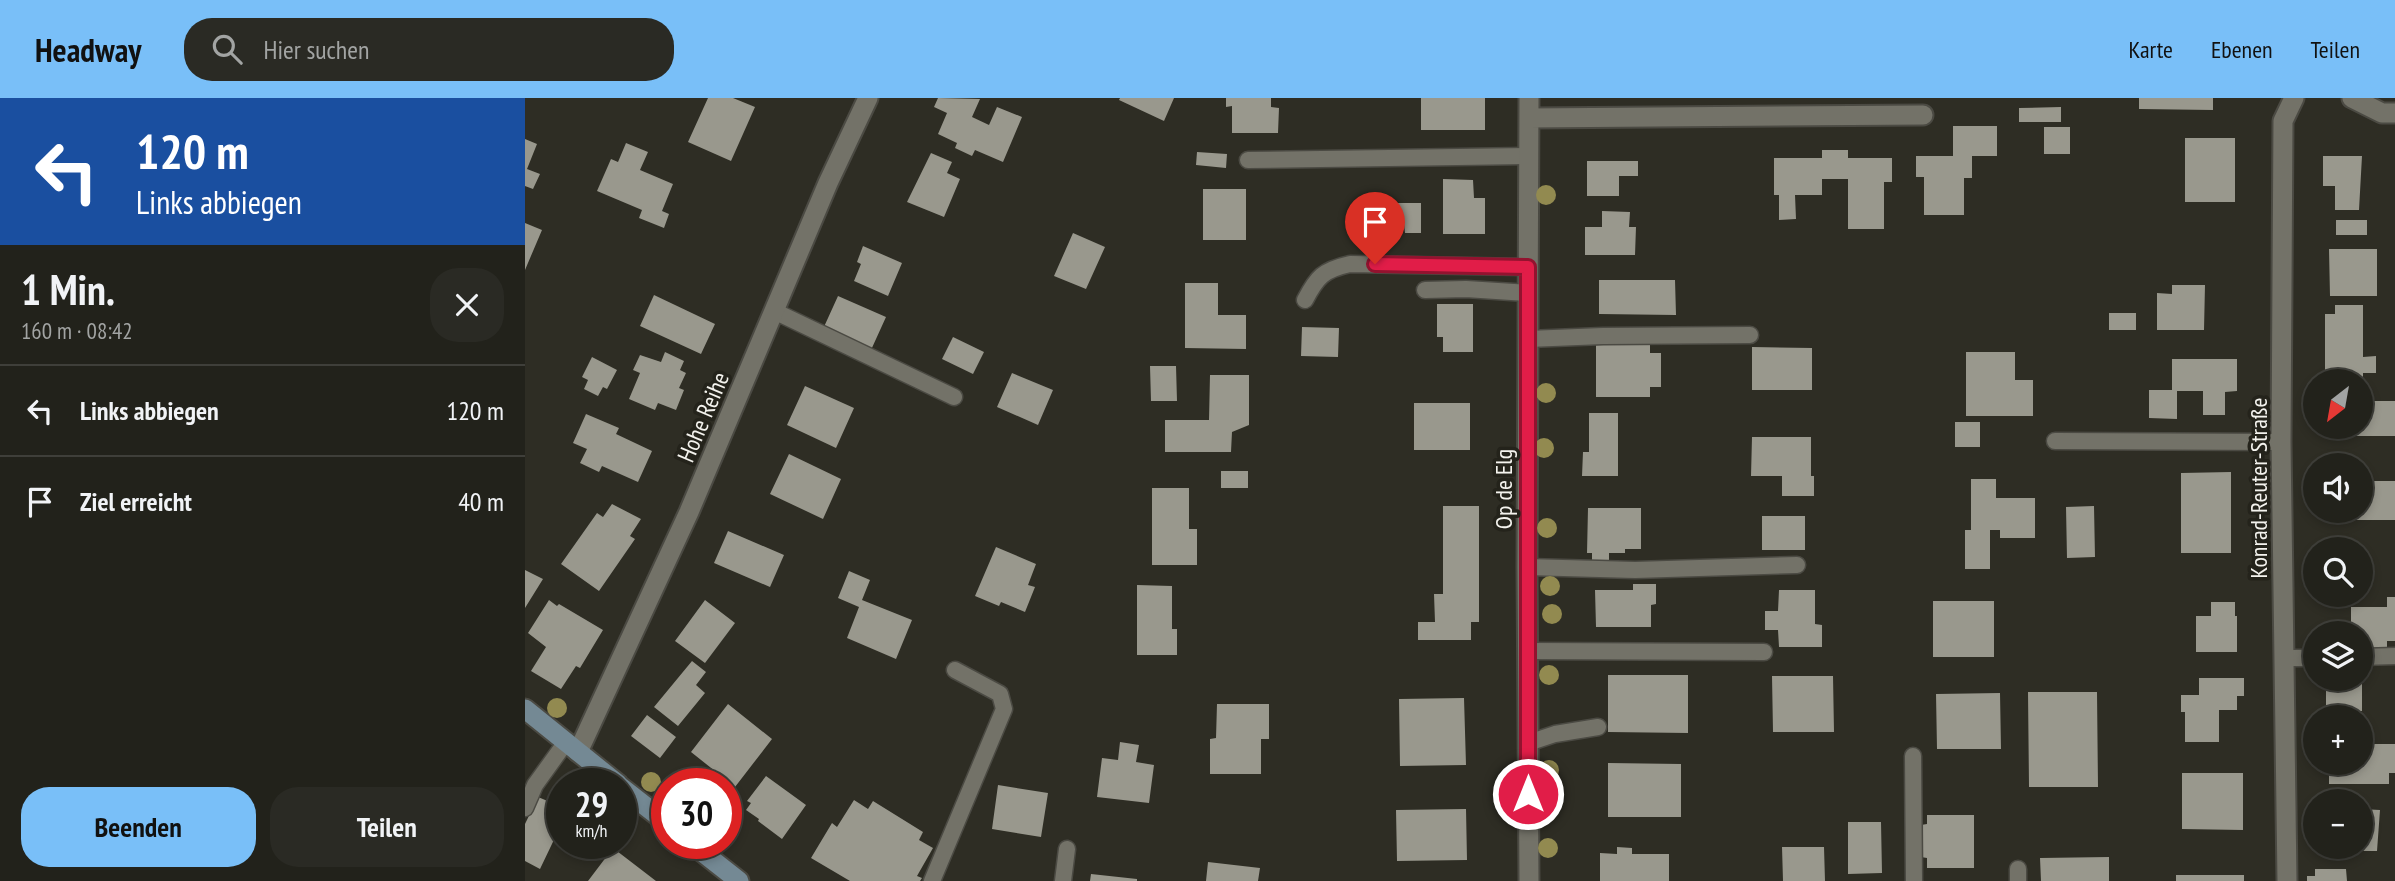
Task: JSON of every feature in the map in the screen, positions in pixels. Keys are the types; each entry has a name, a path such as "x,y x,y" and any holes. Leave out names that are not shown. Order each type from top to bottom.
{"main road":[{"path":"525,709 599,768"},
{"path":"637,799 651,810"},
{"path":"711,859 739,881"}],"street":[{"name":"Hohe Reihe","path":"572,747 689,512 828,183 868,98"},
{"name":"Op de Elg","path":"1529,98 1529,881"},
{"name":"Konrad-Reuter-Straße","path":"2287,881 2281,442 2283,121 2294,98"},
{"path":"2352,98 2382,113 2395,113"},
{"path":"1529,118 1923,115"}],"lane":[{"path":"1248,160 1529,156"},
{"path":"1305,300 1316,280 1331,268 1350,264 1528,267"},
{"path":"1425,289 1528,293"},
{"path":"774,312 954,397"},
{"path":"1528,339 1750,335"},
{"path":"2055,442 2281,442"},
{"path":"1527,566 1635,570 1797,565"},
{"path":"1528,651 1764,652"},
{"path":"2373,657 2395,656"},
{"path":"2283,658 2303,658"},
{"path":"932,881 1004,709 1000,694 955,670"},
{"path":"1528,743 1555,734 1598,727"},
{"path":"525,808 535,785 572,747"},
{"path":"1913,756 1914,881"},
{"path":"1063,881 1067,849"}],"building":[{"path":"708,98 733,98 755,107 731,161 688,142"},
{"path":"938,98 980,99 972,117 989,125 997,107 1022,117 1003,162 975,150 972,156 955,148 957,143 938,134 947,113 934,107"},
{"path":"1174,98 1164,121 1119,100"},
{"path":"1226,98 1271,98 1271,107 1279,108 1278,133 1232,133 1232,106 1226,107"},
{"path":"1421,98 1485,98 1485,130 1421,130"},
{"path":"2139,98 2213,98 2213,110 2139,109"},
{"path":"2061,107 2061,122 2019,122 2019,108"},
{"path":"1953,126 1997,126 1997,156 1972,156 1972,178 1964,178 1964,215 1924,215 1924,177 1916,177 1916,156 1953,156"},
{"path":"2044,127 2070,127 2070,154 2044,154"},
{"path":"2185,138 2235,138 2235,202 2185,202"},
{"path":"525,139 537,144 527,169 540,174 533,189 525,186"},
{"path":"626,143 648,152 640,170 673,184 662,211 669,214 664,228 639,218 642,210 597,191 611,159 618,162"},
{"path":"1822,150 1848,150 1848,158 1892,158 1892,182 1884,182 1884,229 1848,229 1848,179 1822,179 1822,195 1795,195 1796,219 1779,220 1779,195 1774,195 1774,158 1822,158"},
{"path":"1197,152 1227,154 1226,168 1196,165"},
{"path":"931,153 952,162 947,173 960,179 944,217 907,202"},
{"path":"2323,156 2362,156 2359,210 2335,210 2335,186 2323,186"},
{"path":"1587,161 1638,161 1638,176 1619,176 1619,196 1587,196"},
{"path":"1443,179 1473,180 1474,198 1485,198 1485,234 1443,234"},
{"path":"1203,189 1246,189 1246,240 1203,240"},
{"path":"1389,203 1421,203 1421,233 1405,233 1404,224 1389,223"},
{"path":"1602,211 1630,212 1629,227 1636,227 1635,255 1585,255 1585,227 1602,227"},
{"path":"2336,220 2367,220 2367,235 2336,235"},
{"path":"525,223 542,230 525,270"},
{"path":"1073,233 1105,247 1086,289 1054,276"},
{"path":"863,246 902,263 888,296 854,281 861,264 857,262"},
{"path":"2329,249 2377,249 2377,296 2330,296"},
{"path":"1599,280 1675,280 1676,315 1599,314"},
{"path":"1185,283 1218,283 1218,315 1246,315 1246,349 1185,348"},
{"path":"2172,285 2205,285 2204,330 2157,330 2157,293 2172,294"},
{"path":"654,295 715,324 701,354 640,326"},
{"path":"838,296 886,317 871,350 823,329"},
{"path":"1437,304 1473,304 1473,352 1443,352 1443,337 1437,337"},
{"path":"2335,305 2363,305 2363,357 2376,356 2376,373 2373,373 2373,369 2325,369 2325,314 2335,314"},
{"path":"2109,313 2136,313 2136,330 2109,330"},
{"path":"1302,327 1339,328 1338,357 1301,356"},
{"path":"953,337 984,352 973,374 942,359"},
{"path":"1596,345 1650,345 1650,353 1661,353 1661,387 1650,387 1650,397 1596,397"},
{"path":"1752,347 1812,348 1812,390 1752,390"},
{"path":"665,352 684,361 680,370 686,373 679,388 684,390 676,410 658,403 655,410 629,399 640,373 633,370 640,355 661,362"},
{"path":"1966,352 2015,352 2015,380 2033,380 2033,416 1966,416"},
{"path":"592,357 617,370 607,389 603,387 598,396 584,389 588,380 582,377"},
{"path":"2172,359 2237,359 2237,391 2225,392 2225,415 2203,415 2203,391 2177,391 2177,419 2149,418 2149,390 2172,390"},
{"path":"1150,366 1176,366 1177,401 1151,401"},
{"path":"1012,373 1053,390 1038,425 997,407"},
{"path":"1210,375 1249,375 1249,425 1232,432 1231,452 1165,452 1165,420 1209,420"},
{"path":"805,386 854,408 836,448 787,425"},
{"path":"2373,401 2395,401 2395,436 2373,436"},
{"path":"1414,403 1470,403 1470,450 1414,450"},
{"path":"1589,413 1618,413 1618,476 1582,476 1583,452 1589,452"},
{"path":"586,414 619,428 616,434 652,451 638,482 602,466 599,472 580,463 587,449 573,443"},
{"path":"1955,422 1980,422 1980,447 1955,447"},
{"path":"1752,437 1811,437 1814,496 1782,496 1782,476 1751,476"},
{"path":"789,454 841,479 823,519 770,494"},
{"path":"1221,471 1248,471 1248,488 1221,488"},
{"path":"2231,472 2231,553 2181,553 2181,473"},
{"path":"1971,479 1996,479 1996,498 2035,498 2035,538 2000,538 2000,530 1990,530 1990,569 1965,569 1965,530 1971,530"},
{"path":"2373,481 2395,481 2395,520 2373,520"},
{"path":"1152,488 1189,488 1189,529 1197,529 1197,565 1152,565"},
{"path":"612,504 641,519 630,536 635,539 599,591 561,564 597,513 603,517"},
{"path":"1443,506 1479,506 1479,622 1471,622 1471,640 1418,640 1418,622 1435,622 1434,594 1443,594"},
{"path":"2094,506 2095,557 2067,558 2066,507"},
{"path":"1588,508 1641,508 1641,549 1609,553 1609,560 1592,560 1592,553 1587,553"},
{"path":"1762,516 1805,516 1805,550 1762,550"},
{"path":"728,531 784,555 770,587 714,563"},
{"path":"996,547 1036,564 1028,585 1035,587 1025,612 1001,602 999,606 975,596"},
{"path":"525,570 543,579 525,608"},
{"path":"849,571 870,580 862,600 912,620 896,659 847,638 859,607 838,598"},
{"path":"1633,584 1656,584 1656,604 1651,605 1651,627 1596,627 1595,590 1633,590"},
{"path":"1137,585 1172,586 1172,629 1177,629 1177,655 1137,655"},
{"path":"1779,590 1815,590 1815,624 1822,625 1822,647 1779,647 1778,630 1765,630 1765,611 1778,611"},
{"path":"2387,597 2395,597 2395,641 2387,641 2387,649 2373,649 2373,621 2351,621 2351,607 2387,607"},
{"path":"549,600 603,630 580,668 576,666 561,689 531,671 546,647 528,633"},
{"path":"705,600 735,623 705,663 675,641"},
{"path":"1933,601 1994,601 1994,657 1933,657"},
{"path":"2211,602 2235,602 2237,652 2196,652 2196,616 2211,616"},
{"path":"692,661 706,672 696,685 705,693 678,726 654,707"},
{"path":"1608,675 1688,675 1688,733 1608,732"},
{"path":"1772,676 1833,676 1834,732 1773,732"},
{"path":"2199,678 2244,678 2244,696 2237,696 2237,710 2219,710 2219,742 2185,742 2185,712 2181,712 2181,695 2199,695"},
{"path":"2326,691 2362,691 2362,705 2326,705"},
{"path":"2028,692 2097,692 2098,787 2029,787"},
{"path":"2000,693 2001,749 1937,749 1936,694"},
{"path":"1464,698 1466,765 1400,766 1399,699"},
{"path":"728,704 772,739 742,778 742,768 711,768 691,752"},
{"path":"1217,704 1269,704 1269,739 1261,739 1261,774 1210,774 1210,739 1216,738"},
{"path":"647,715 676,737 660,758 631,736"},
{"path":"1120,742 1139,745 1136,762 1154,765 1149,803 1097,797 1102,758 1118,760"},
{"path":"2373,744 2395,744 2395,773 2389,773 2389,784 2329,784 2329,775 2373,775"},
{"path":"1608,763 1681,764 1681,817 1608,817"},
{"path":"2182,773 2243,773 2243,830 2182,829"},
{"path":"766,776 806,805 782,839 746,810 751,803 747,801"},
{"path":"998,785 1048,793 1041,837 992,829"},
{"path":"538,797 546,800 546,856 540,869 525,861 525,824"},
{"path":"854,800 868,809 873,801 923,832 919,840 933,848 917,876 922,878 920,881 850,881 811,858 832,823 837,827"},
{"path":"1466,809 1467,860 1397,861 1396,810"},
{"path":"2373,810 2380,810 2377,851 2373,851"},
{"path":"1927,815 1974,815 1974,868 1927,868 1927,858 1921,857 1921,825 1927,824"},
{"path":"1848,822 1881,822 1882,873 1848,874"},
{"path":"1617,847 1632,848 1632,854 1669,854 1669,881 1600,881 1600,853 1617,854"},
{"path":"1782,847 1824,847 1825,881 1783,881"},
{"path":"2109,857 2109,881 2041,881 2040,858"},
{"path":"605,859 627,859 656,881 588,881"},
{"path":"1208,862 1260,868 1258,881 1206,881"},
{"path":"2315,869 2346,869 2347,881 2307,881 2307,876 2315,876"},
{"path":"1091,874 1137,879 1137,881 1090,881"},
{"path":"2176,875 2244,875 2244,881 2176,881"}],"route":[{"path":"1375,264 1528,267 1528,794"}]}
